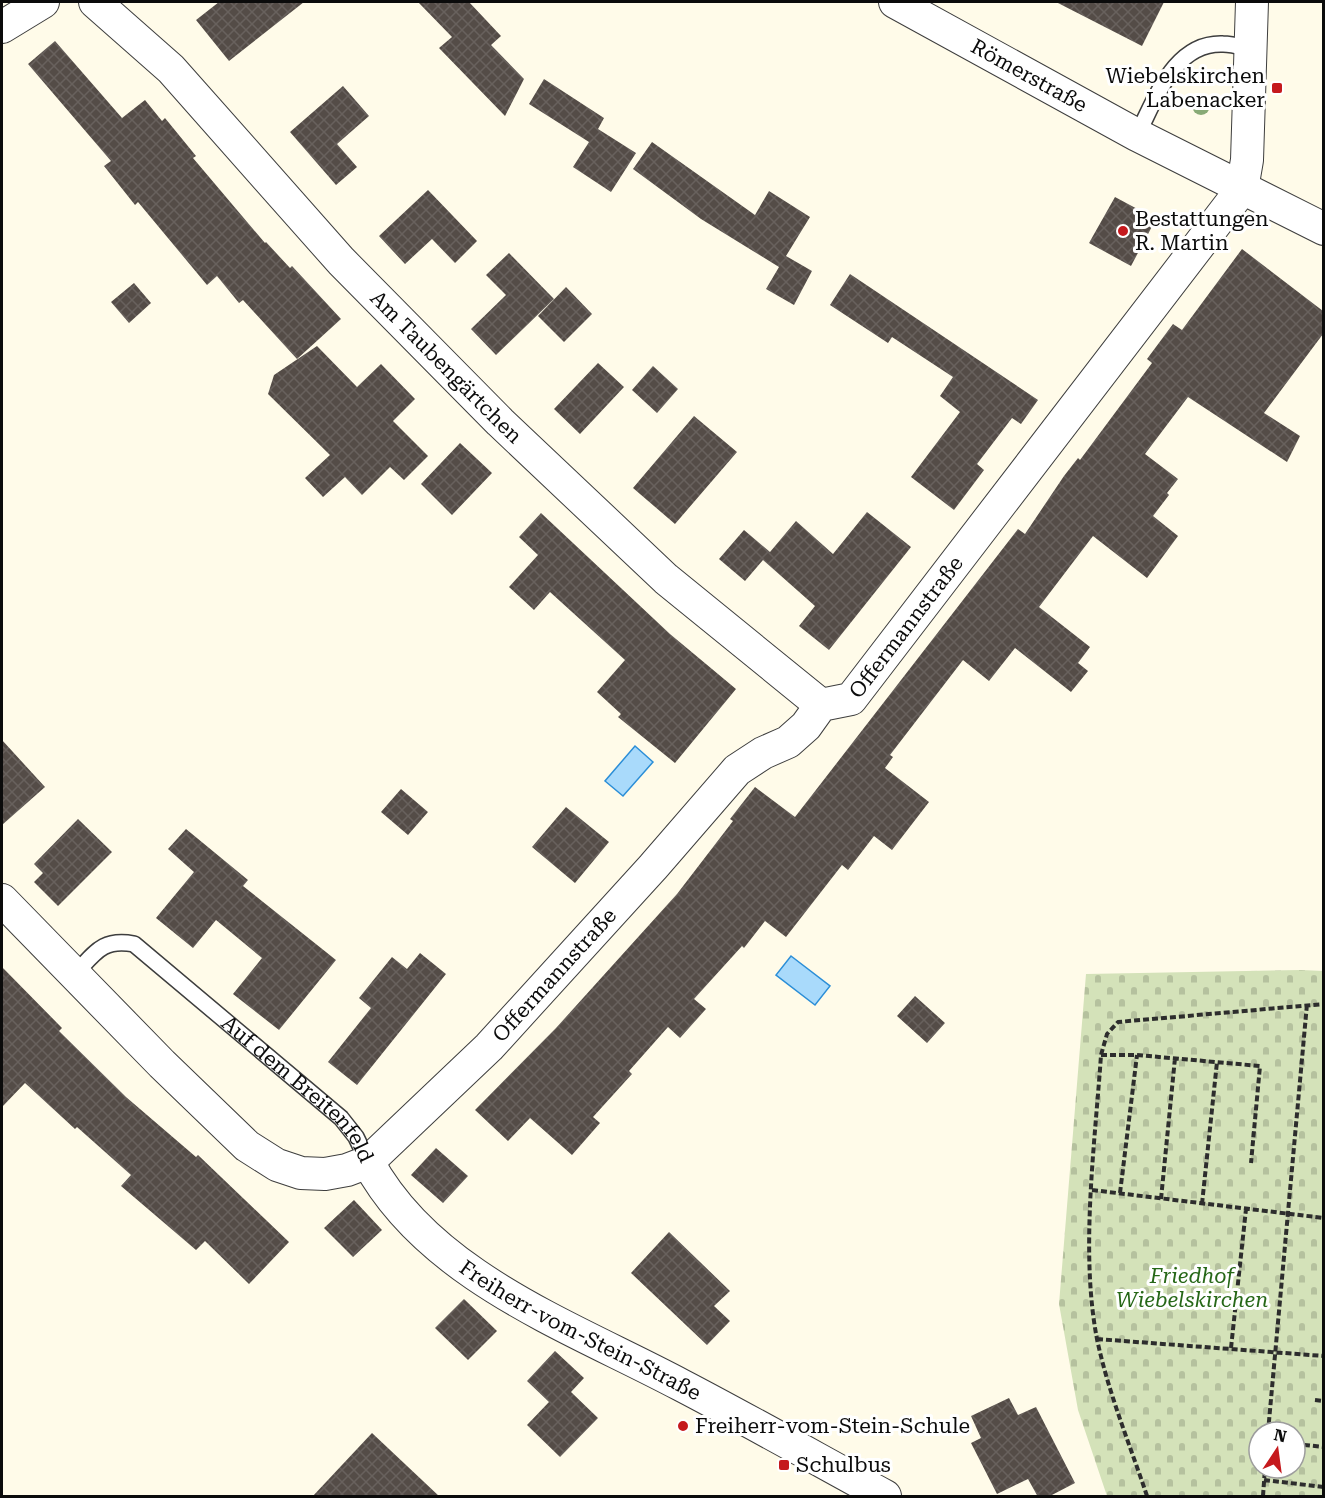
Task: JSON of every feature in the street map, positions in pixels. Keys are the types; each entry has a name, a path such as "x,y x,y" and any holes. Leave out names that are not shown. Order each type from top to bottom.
{"street":[{"path":"2,27 42,2"},
{"name":"Am Taubengärtchen","path":"95,2 171,69 341,261 500,422 666,579 821,705"},
{"name":"Römerstraße","path":"895,2 1137,135 1323,229"},
{"path":"1242,189 1247,160 1252,2"},
{"name":"Offermannstraße","path":"368,1162 489,1047 638,884 737,770 763,753 788,742 806,726 821,705 851,699 868,680 1242,189"},
{"name":"Auf dem Breitenfeld","path":"2,900 74,975 247,1146 277,1165 301,1173 325,1174 368,1162"},
{"name":"Freiherr-vom-Stein-Straße","path":"368,1162 381,1186 404,1213 426,1237 461,1266 507,1295 683,1386 885,1497"}],"lane":[{"path":"1137,135 1172,69 1193,50 1222,44 1251,49"},
{"name":"Auf dem Breitenfeld","path":"74,975 101,947 116,941 134,944 341,1118 356,1137 368,1162"}],"path":[{"path":"1269,1420 1307,1004"},
{"path":"1147,1497 1097,1339 1090,1275 1092,1190 1101,1055 1107,1034 1118,1022 1323,1004"},
{"path":"1101,1055 1137,1055 1260,1066 1251,1163"},
{"path":"1120,1193 1137,1055"},
{"path":"1161,1198 1175,1058"},
{"path":"1202,1204 1217,1062"},
{"path":"1092,1190 1323,1218"},
{"path":"1231,1348 1246,1209"},
{"path":"1097,1339 1323,1356"},
{"path":"1315,1400 1323,1401"},
{"path":"1307,1445 1323,1447"},
{"path":"1263,1497 1264,1480 1323,1487"}],"green space":[{"name":"Friedhof Wiebelskirchen","path":"1324,971 1323,1496 1107,1496 1078,1410 1059,1304 1086,974"}],"water":[{"path":"635,746 653,762 623,796 605,781"},
{"path":"791,956 830,986 815,1005 776,975"}],"building":[{"path":"219,2 304,2 229,61 196,20"},
{"path":"418,2 469,2 501,36 491,45 524,79 505,116 439,48 452,37"},
{"path":"1056,2 1164,2 1142,46"},
{"path":"55,41 122,118 145,100 162,121 165,118 196,156 193,158 265,243 290,268 292,266 341,319 297,359 243,300 239,303 217,276 207,285 138,202 135,205 104,166 111,161 28,64"},
{"path":"544,79 604,118 598,129 636,153 611,192 573,167 589,142 529,104"},
{"path":"343,86 369,116 337,144 357,167 336,185 290,132"},
{"path":"652,142 755,215 769,191 810,217 786,256 812,271 794,305 766,289 779,267 701,219 633,169"},
{"path":"428,190 477,241 455,263 432,239 405,264 379,236"},
{"name":"Bestattungen R. Martin","path":"1115,197 1156,219 1131,266 1089,243"},
{"path":"1242,249 1323,311 1323,334 1264,413 1300,436 1287,462 1188,397 1145,454 1178,479 1153,516 1178,536 1147,578 1093,536 1039,607 1090,647 1078,663 1088,671 1071,692 1015,648 989,681 963,660 890,755 893,757 885,768 929,802 892,850 874,836 848,870 842,865 786,937 765,921 744,948 742,946 694,999 706,1009 680,1038 668,1027 629,1071 632,1074 593,1117 600,1123 572,1155 530,1118 508,1141 475,1110 556,1028 677,894 733,821 730,819 755,787 795,817 1018,529 1025,534 1064,476 1078,458 1080,460 1152,363 1147,359 1173,324 1182,330"},
{"path":"509,253 554,299 496,355 471,329 506,295 486,275"},
{"path":"850,274 1038,400 1021,424 1012,418 977,464 984,470 954,510 911,477 960,412 940,396 953,377 892,337 888,343 830,305"},
{"path":"134,283 151,303 129,323 111,302"},
{"path":"566,287 592,314 564,342 538,316"},
{"path":"317,346 357,387 381,364 415,399 393,421 428,456 404,480 390,467 362,495 345,477 323,497 305,478 330,455 268,394 274,375"},
{"path":"598,363 624,387 580,434 554,409"},
{"path":"653,366 678,389 657,413 632,390"},
{"path":"694,416 737,452 675,524 633,488"},
{"path":"460,443 492,473 452,515 421,484"},
{"path":"867,512 911,547 829,650 799,626 815,606 763,560 745,581 719,559 744,530 770,552 796,521 833,554"},
{"path":"541,513 670,634 736,689 675,763 618,717 621,714 597,692 625,660 550,592 534,610 509,587 538,555 519,537"},
{"path":"2,740 45,787 2,825"},
{"path":"401,789 428,812 408,835 381,812"},
{"path":"566,807 609,842 575,883 532,847"},
{"path":"78,819 112,852 58,906 34,882 43,873 34,864"},
{"path":"186,829 248,880 243,886 336,960 279,1030 233,994 262,958 216,920 193,948 156,918 194,872 168,849"},
{"path":"420,953 446,974 357,1085 328,1062 371,1008 359,998 392,957 407,969"},
{"path":"2,967 62,1028 59,1031 126,1097 196,1157 198,1155 289,1242 249,1284 205,1241 196,1250 121,1186 131,1175 77,1127 75,1129 25,1083 2,1107"},
{"path":"915,996 945,1023 927,1043 897,1016"},
{"path":"436,1148 468,1176 443,1203 411,1175"},
{"path":"354,1200 382,1230 353,1257 324,1228"},
{"path":"669,1232 730,1291 714,1306 730,1321 707,1345 631,1273"},
{"path":"464,1299 497,1331 468,1360 435,1328"},
{"path":"555,1351 584,1378 571,1392 598,1418 560,1457 527,1425 549,1402 527,1381"},
{"path":"1009,1398 1018,1415 1036,1407 1075,1483 1048,1497 1038,1497 1028,1479 997,1494 971,1443 981,1438 971,1416"},
{"path":"372,1433 440,1497 312,1497"}],"place":[{"name":"Wiebelskirchen Labenacker","path":"1277,88"},
{"name":"Bestattungen R. Martin","path":"1123,231"},
{"name":"Freiherr-vom-Stein-Schule","path":"683,1426"},
{"name":"Schulbus","path":"784,1465"}]}
